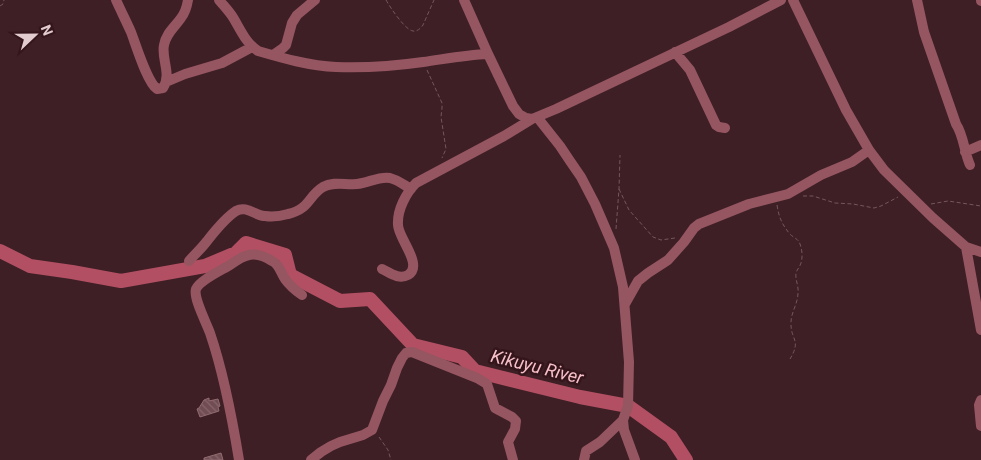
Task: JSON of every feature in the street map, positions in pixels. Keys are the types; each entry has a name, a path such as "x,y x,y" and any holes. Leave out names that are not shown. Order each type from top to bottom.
{"street":[{"path":"116,0 154,87 157,89 163,88 166,82 167,72 164,46 166,39 171,30 183,17 188,0"},
{"path":"219,0 231,14 252,47 258,51 301,62 335,67 404,64 464,55 488,54"},
{"path":"273,55 286,45 296,15 314,0"},
{"path":"464,0 513,106 519,114 526,118 534,118 560,146 581,176 614,248 623,287 629,362 628,406 623,420 624,430 636,460"},
{"path":"382,269 400,277 411,272 413,267 413,261 401,237 398,216 406,197 416,183 534,118 729,27 781,0"},
{"path":"792,0 846,110 869,150 884,170 966,247 981,252"},
{"path":"917,0 924,32 970,165"},
{"path":"166,82 222,63 252,47"},
{"path":"676,52 690,70 716,125 725,128"},
{"path":"965,152 981,145"},
{"path":"625,305 638,281 668,260 696,226 749,204 788,194 821,175 852,162 869,150"},
{"path":"189,261 227,219 239,210 245,209 265,216 297,212 323,187 339,183 356,184 388,178 397,180 411,189"},
{"path":"966,247 981,330"},
{"path":"239,460 229,400 220,364 197,299 196,289 206,280 238,259 254,254 272,260 289,284 302,295"},
{"path":"311,460 331,446 370,431 402,358 406,353 412,352 477,378 487,384 495,408 516,421 515,429 508,442 514,460"},
{"path":"981,400 981,426"},
{"path":"584,460 586,451 600,442 623,420"}],"path":[{"path":"0,6 4,0"},
{"path":"386,0 398,19 413,31 423,25 434,0"},
{"path":"425,62 429,76 442,103 441,117 446,149 440,164 440,170"},
{"path":"616,231 620,155"},
{"path":"619,189 629,210 652,237 670,240 689,234"},
{"path":"788,194 813,196 836,203 874,208 908,193"},
{"path":"776,197 780,220 790,234 797,239 801,250 801,264 796,274 798,293 790,320 796,345 790,359"},
{"path":"921,206 948,201 981,206"},
{"path":"370,431 375,433 382,441 388,450 391,460"}],"building":[{"path":"209,398 209,401 218,399 219,411 200,417 197,409 204,400"},
{"path":"221,453 223,460 204,460 204,458"}],"waterway":[{"name":"Kikuyu River","path":"0,251 30,266 121,281 205,266 236,253 246,243 285,255 290,275 340,301 370,299 413,345 462,357 475,371 580,397 628,406 671,437 686,460"}]}
